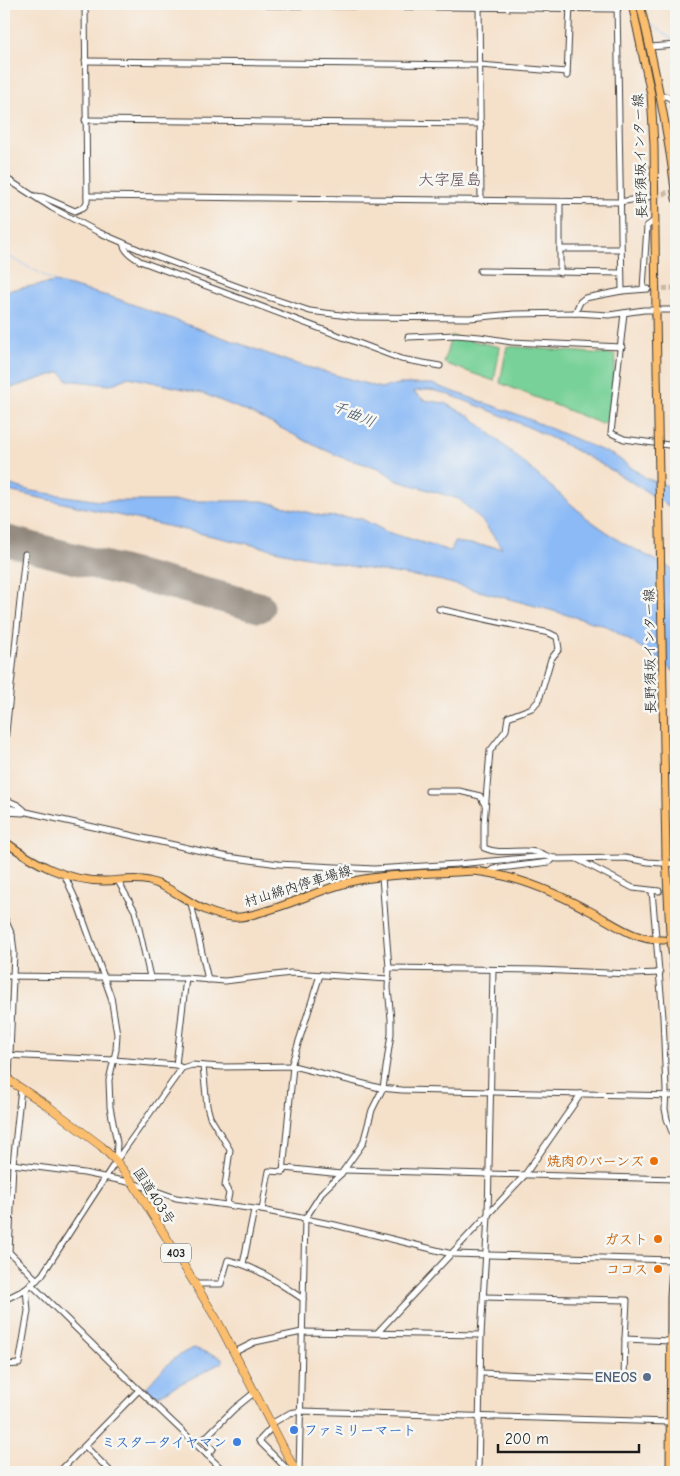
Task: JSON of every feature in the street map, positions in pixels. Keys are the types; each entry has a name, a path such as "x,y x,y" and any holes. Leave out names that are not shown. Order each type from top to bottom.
{"highway":[{"name":"国道403号","path":"6,1078 72,1123 101,1146 116,1161 133,1183 217,1320 296,1472"}],"main road":[{"name":"長野須坂インター線","path":"632,4 651,94 655,220 666,860 670,933 676,986"},
{"name":"長野須坂インター線","path":"640,4 671,155 676,198"},
{"name":"村山綿内停車場線","path":"4,841 19,852 65,876 87,881 148,880 162,885 190,903 233,918 274,909 358,880 472,871 489,872 527,883 586,908 632,935 660,940"},
{"path":"670,1472 670,1341 676,1223"}],"street":[{"path":"33,196 43,197 76,211 84,207 87,196 85,4"},
{"path":"266,5 617,6 622,291"},
{"path":"479,6 481,201"},
{"path":"85,61 480,65 567,74 570,6"},
{"path":"650,47 676,45"},
{"path":"660,97 666,96 672,100 676,121"},
{"path":"85,120 480,124"},
{"path":"4,177 33,196 98,232 123,243 247,290 310,311 356,317 470,318 514,314 575,313 609,315 676,310"},
{"path":"87,196 560,202 620,202 648,197"},
{"path":"560,202 560,272"},
{"path":"575,313 580,302 585,298 622,291 646,289 647,226 655,220"},
{"path":"123,243 124,248 130,255 148,264 401,359 440,366"},
{"path":"560,249 621,249"},
{"path":"480,271 621,273"},
{"path":"624,313 622,346 611,433 624,439 676,446"},
{"path":"408,337 456,335 512,342 622,346"},
{"path":"4,751 25,554"},
{"path":"439,609 549,633 557,637 559,649 551,659 539,700 532,708 508,717 506,730 490,750 484,848 492,852 538,851 555,858 666,860 676,864"},
{"path":"428,791 459,791 480,796 484,800 486,808"},
{"path":"4,799 18,805 26,812"},
{"path":"4,807 228,857 294,865 374,869 547,856"},
{"path":"4,812 20,814 26,812"},
{"path":"489,872 494,869 549,862 555,858"},
{"path":"577,858 633,888 659,891"},
{"path":"65,876 78,905 111,998 117,1034 114,1060 110,1072 110,1098 117,1143 116,1161"},
{"path":"382,877 389,968 391,1034 382,1088 372,1110 362,1143 342,1172 323,1191 305,1219 301,1411 296,1472 290,1472 259,1441 272,1425 290,1413 301,1411 670,1422"},
{"path":"118,880 135,911 150,978"},
{"path":"652,891 660,940 666,1090 664,1096 666,1115 676,1142"},
{"path":"190,903 208,980"},
{"path":"4,917 12,935 14,952 6,1078"},
{"path":"4,935 12,935"},
{"path":"389,968 539,970 630,974 660,973"},
{"path":"478,1472 482,1336 487,1255 493,970"},
{"path":"4,976 186,978 225,982 282,973 389,979"},
{"path":"262,1210 269,1171 283,1172 284,1168 292,1066 320,975"},
{"path":"176,1065 186,978"},
{"path":"7,1056 114,1060 176,1065 182,1068"},
{"path":"4,1300 26,1289 37,1280 67,1238 116,1161 182,1068 192,1065 292,1066 382,1088 402,1090 676,1096"},
{"path":"203,1066 210,1117 230,1150 225,1186 229,1193 227,1204"},
{"path":"21,1087 13,1164 9,1252 37,1280"},
{"path":"378,1333 524,1176 581,1094"},
{"path":"4,1163 106,1177 133,1183 176,1198 262,1210 452,1254 673,1260"},
{"path":"284,1168 342,1172 676,1179"},
{"path":"243,1264 254,1210"},
{"path":"195,1284 221,1284 228,1260 243,1264 268,1276 303,1299"},
{"path":"32,1284 225,1472"},
{"path":"4,1365 19,1364 28,1311 26,1289"},
{"path":"481,1373 624,1379 627,1300 484,1297"},
{"path":"235,1352 255,1342 302,1332 482,1336"},
{"path":"625,1339 670,1341"},
{"path":"56,1472 60,1471 139,1390"},
{"path":"207,1456 213,1449 203,1440 234,1409 255,1392"},
{"path":"85,1446 111,1472"}],"green space":[{"path":"451,336 500,347 494,381 444,363"},
{"path":"507,346 616,355 609,421 602,424 500,383"}],"water":[{"name":"千曲川","path":"55,282 115,298 290,362 381,388 399,384 432,384 519,415 615,456 646,478 676,489 676,511 584,455 511,419 448,395 428,390 413,392 424,400 444,403 470,416 587,518 621,542 676,571 676,673 647,651 606,626 543,608 438,580 343,565 4,490 4,483 31,491 100,501 263,501 322,516 360,518 387,532 450,551 455,542 502,548 483,522 459,499 398,481 379,468 343,458 255,415 202,393 129,377 110,385 67,380 61,372 4,390 4,291"},
{"path":"194,1348 222,1358 223,1362 155,1397 146,1388 179,1355"}],"waterway":[{"path":"649,23 655,27"},
{"path":"657,28 676,42"},
{"path":"4,254 56,282"},
{"path":"64,1472 88,1470 97,1472"}],"runway":[{"path":"4,540 259,607"}],"tunnel":[{"path":"648,197 676,191"},
{"path":"648,289 676,288"},
{"path":"659,891 676,892"}],"place":[{"name":"焼肉のバーンズ","path":"654,1161"},
{"name":"ガスト","path":"658,1239"},
{"name":"ココス","path":"658,1269"},
{"name":"ENEOS","path":"647,1377"},
{"name":"ファミリーマート","path":"294,1430"},
{"name":"ミスタータイヤマン","path":"237,1442"}],"district":[{"name":"大字屋島","path":"450,180"}]}
